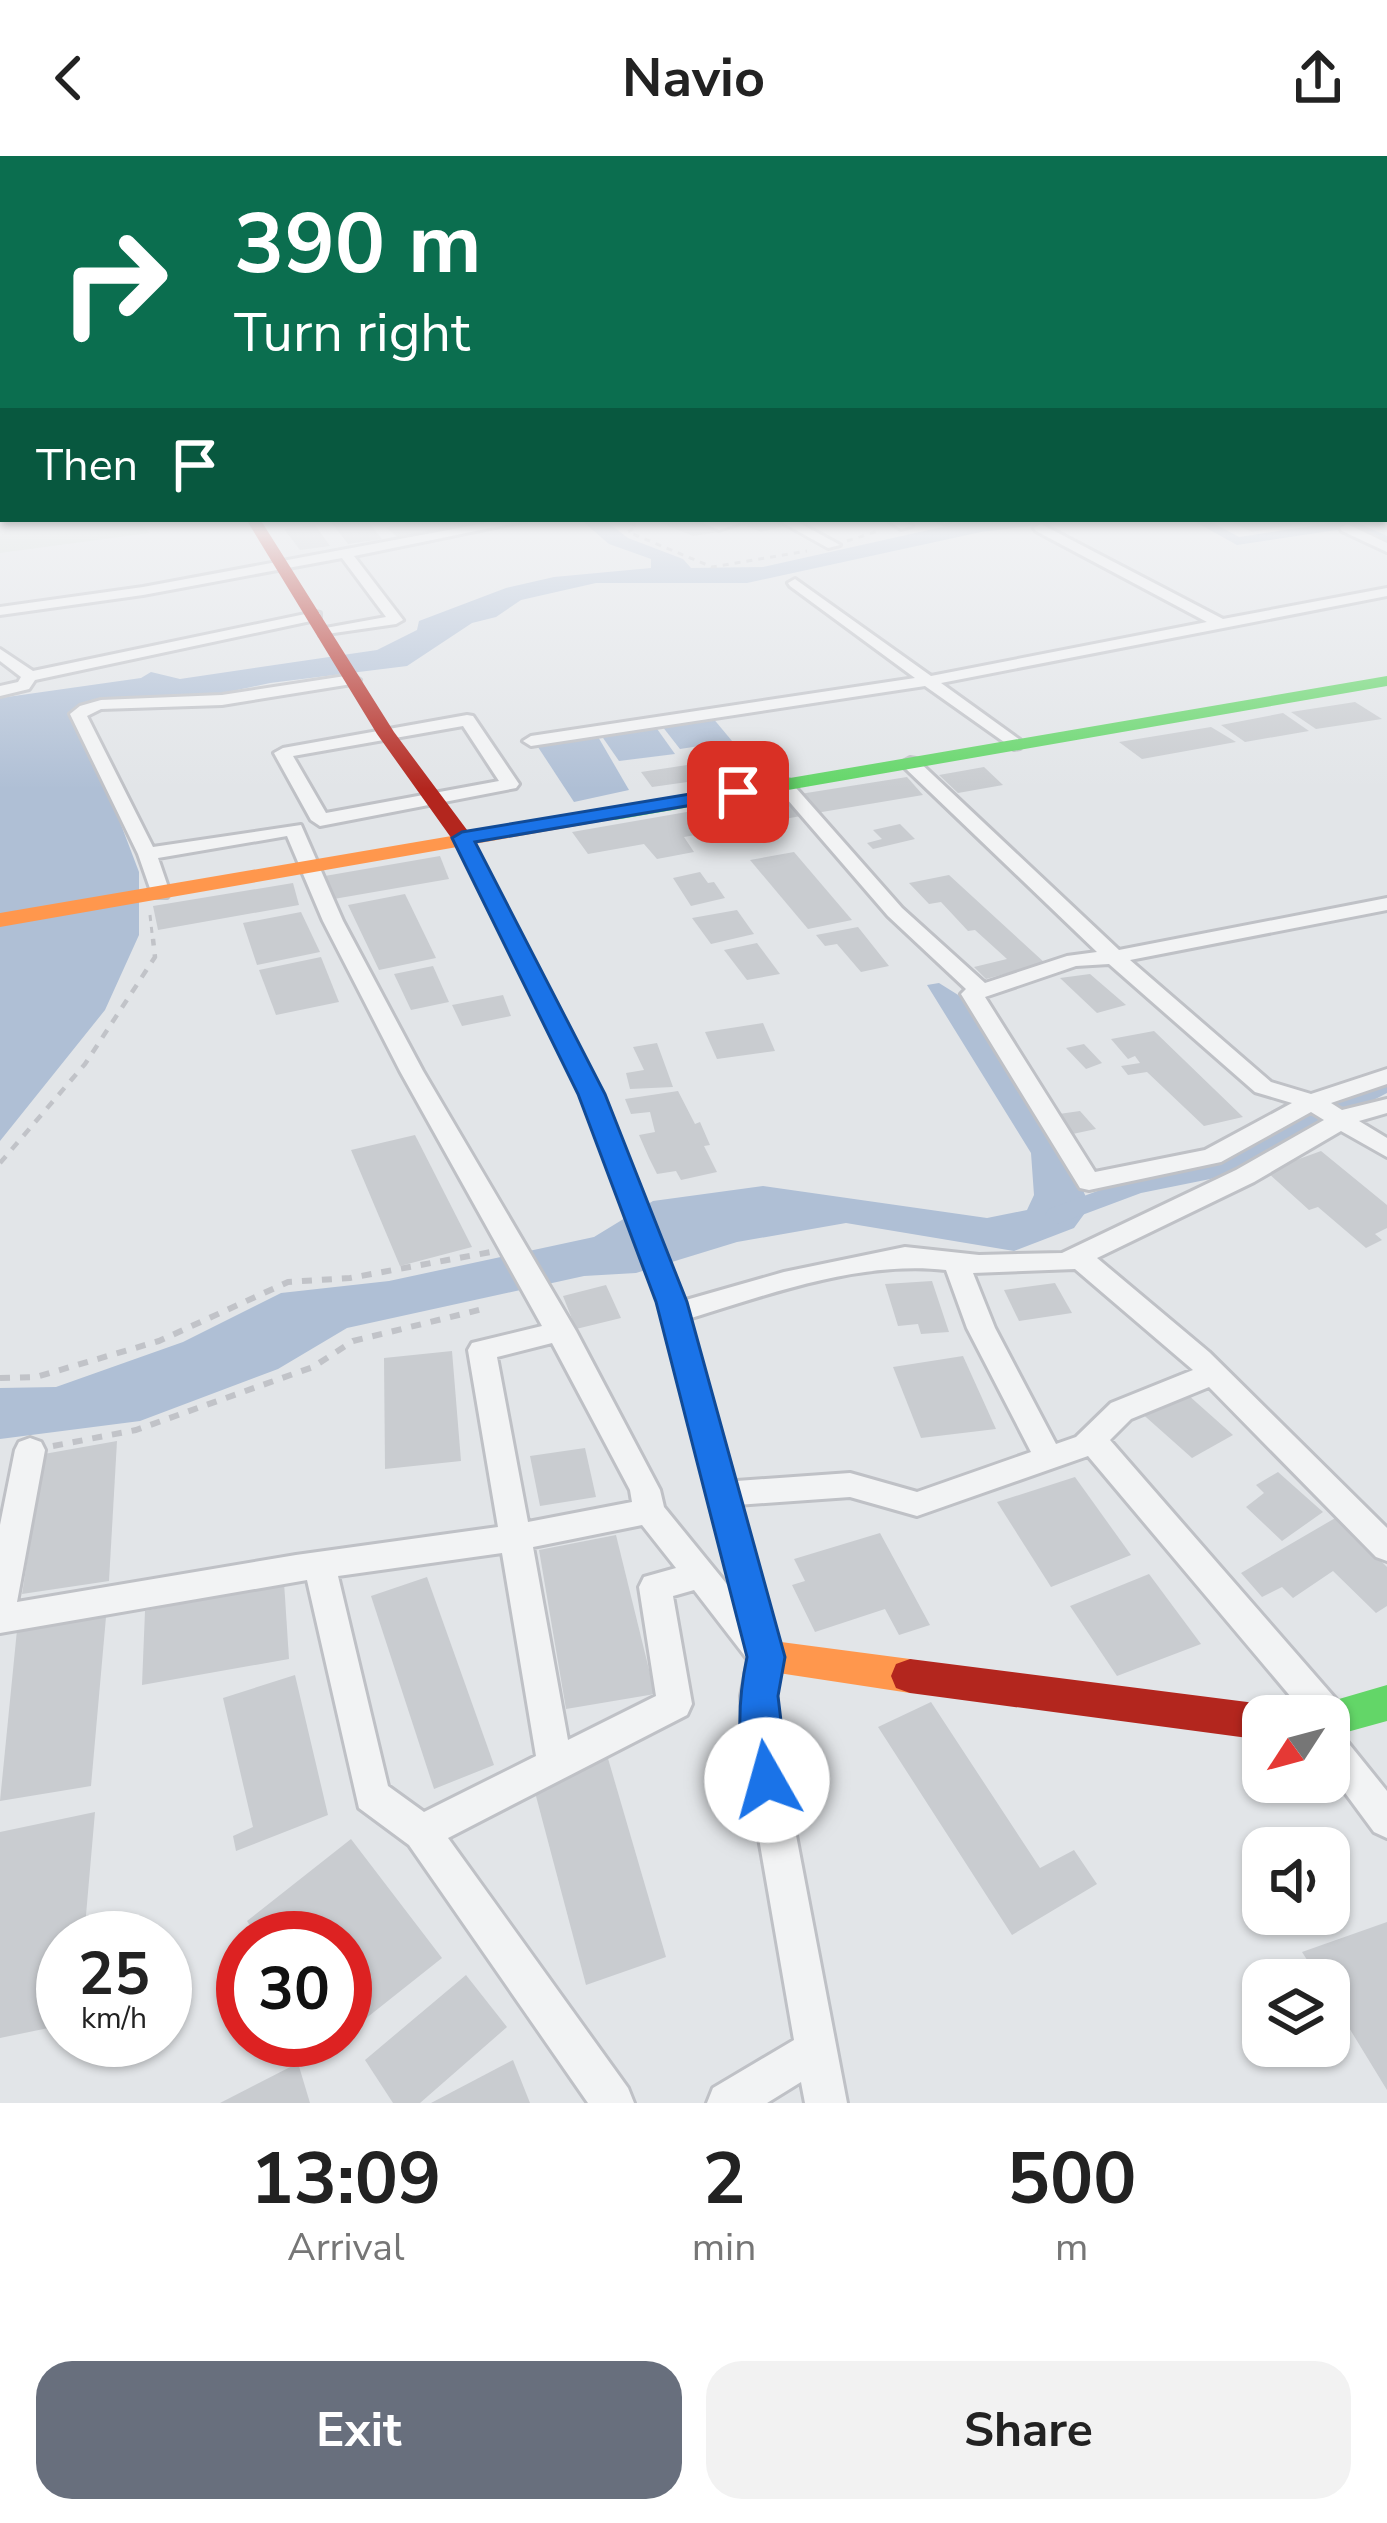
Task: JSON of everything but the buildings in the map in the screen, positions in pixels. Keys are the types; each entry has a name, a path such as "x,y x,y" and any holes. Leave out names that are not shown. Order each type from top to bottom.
{"street":[{"path":"309,607 386,734 462,838 592,1094 673,1308 766,1657 758,1696 761,1746 826,2103"},
{"path":"0,691 23,686 30,676 320,624 396,620 386,607"},
{"path":"826,607 1014,744"},
{"path":"1189,607 1221,624"},
{"path":"531,741 928,681 1310,607"},
{"path":"0,654 30,676"},
{"path":"154,894 147,854 78,714 106,702 200,705 352,680"},
{"path":"0,920 1387,682"},
{"path":"147,854 510,784 467,720 283,753 320,820"},
{"path":"910,763 1114,957 1263,1087 1312,1102 1387,1149"},
{"path":"784,784 896,913 981,992"},
{"path":"294,829 306,868 416,1080 562,1331 645,1490 649,1510 766,1657 1242,1719"},
{"path":"1387,904 1114,957 1074,960 973,994 1089,1182 1212,1156 1312,1102 1387,1076"},
{"path":"673,1308 905,1256 956,1262 1066,1262 1245,1176 1342,1122 1387,1106"},
{"path":"1077,1256 1213,1374 1387,1548"},
{"path":"956,1262 981,1328 1049,1458"},
{"path":"555,1765 482,1350 562,1331"},
{"path":"723,1494 850,1485 917,1504 1092,1440 1121,1411 1213,1374"},
{"path":"1092,1440 1310,1695"},
{"path":"0,1606 30,1450"},
{"path":"0,1619 320,1564 514,1538 649,1510"},
{"path":"320,1564 372,1796 422,1832 613,2103"},
{"path":"422,1832 675,1704 656,1587 701,1575"},
{"path":"1350,1712 1387,1703"},
{"path":"1350,1770 1387,1820"},
{"path":"728,2103 816,2050"}],"path":[{"path":"0,1163 85,1064 154,957 154,894"},
{"path":"0,1378 36,1377 159,1341 288,1282 350,1278 514,1248"},
{"path":"30,1450 136,1430 314,1367 353,1341 487,1308"}],"water":[{"path":"456,607 511,607 496,617 472,623 407,666 270,683 181,702 156,704 115,697 77,709 139,872 139,935 105,1010 0,1141 0,698 141,678 151,672 180,679 377,650 417,630 419,621"},
{"path":"712,717 732,741 680,749 662,726"},
{"path":"655,726 675,754 619,761 601,735"},
{"path":"597,735 629,790 574,802 536,744"},
{"path":"939,983 963,998 1081,1186 1090,1206 1074,1228 1014,1251 846,1223 737,1242 636,1273 584,1276 347,1328 278,1369 140,1421 0,1439 0,1388 56,1387 183,1342 281,1293 389,1281 594,1237 653,1201 763,1186 987,1218 1027,1210 1034,1195 1031,1153 927,985"}],"waterway":[{"path":"1058,1215 1136,1186 1221,1169 1387,1084"}],"traffic: fast":[{"path":"615,814 1387,681"},
{"path":"1350,1713 1387,1703"}],"traffic: slow":[{"path":"0,920 615,814"},
{"path":"623,1176 675,1313 766,1657 910,1676"}],"traffic: jam":[{"path":"307,607 386,734 462,838 591,1093 623,1176"},
{"path":"910,1676 1242,1719"}],"route":[{"path":"738,792 462,838 592,1094 671,1302 766,1657 758,1696 767,1780"}]}
